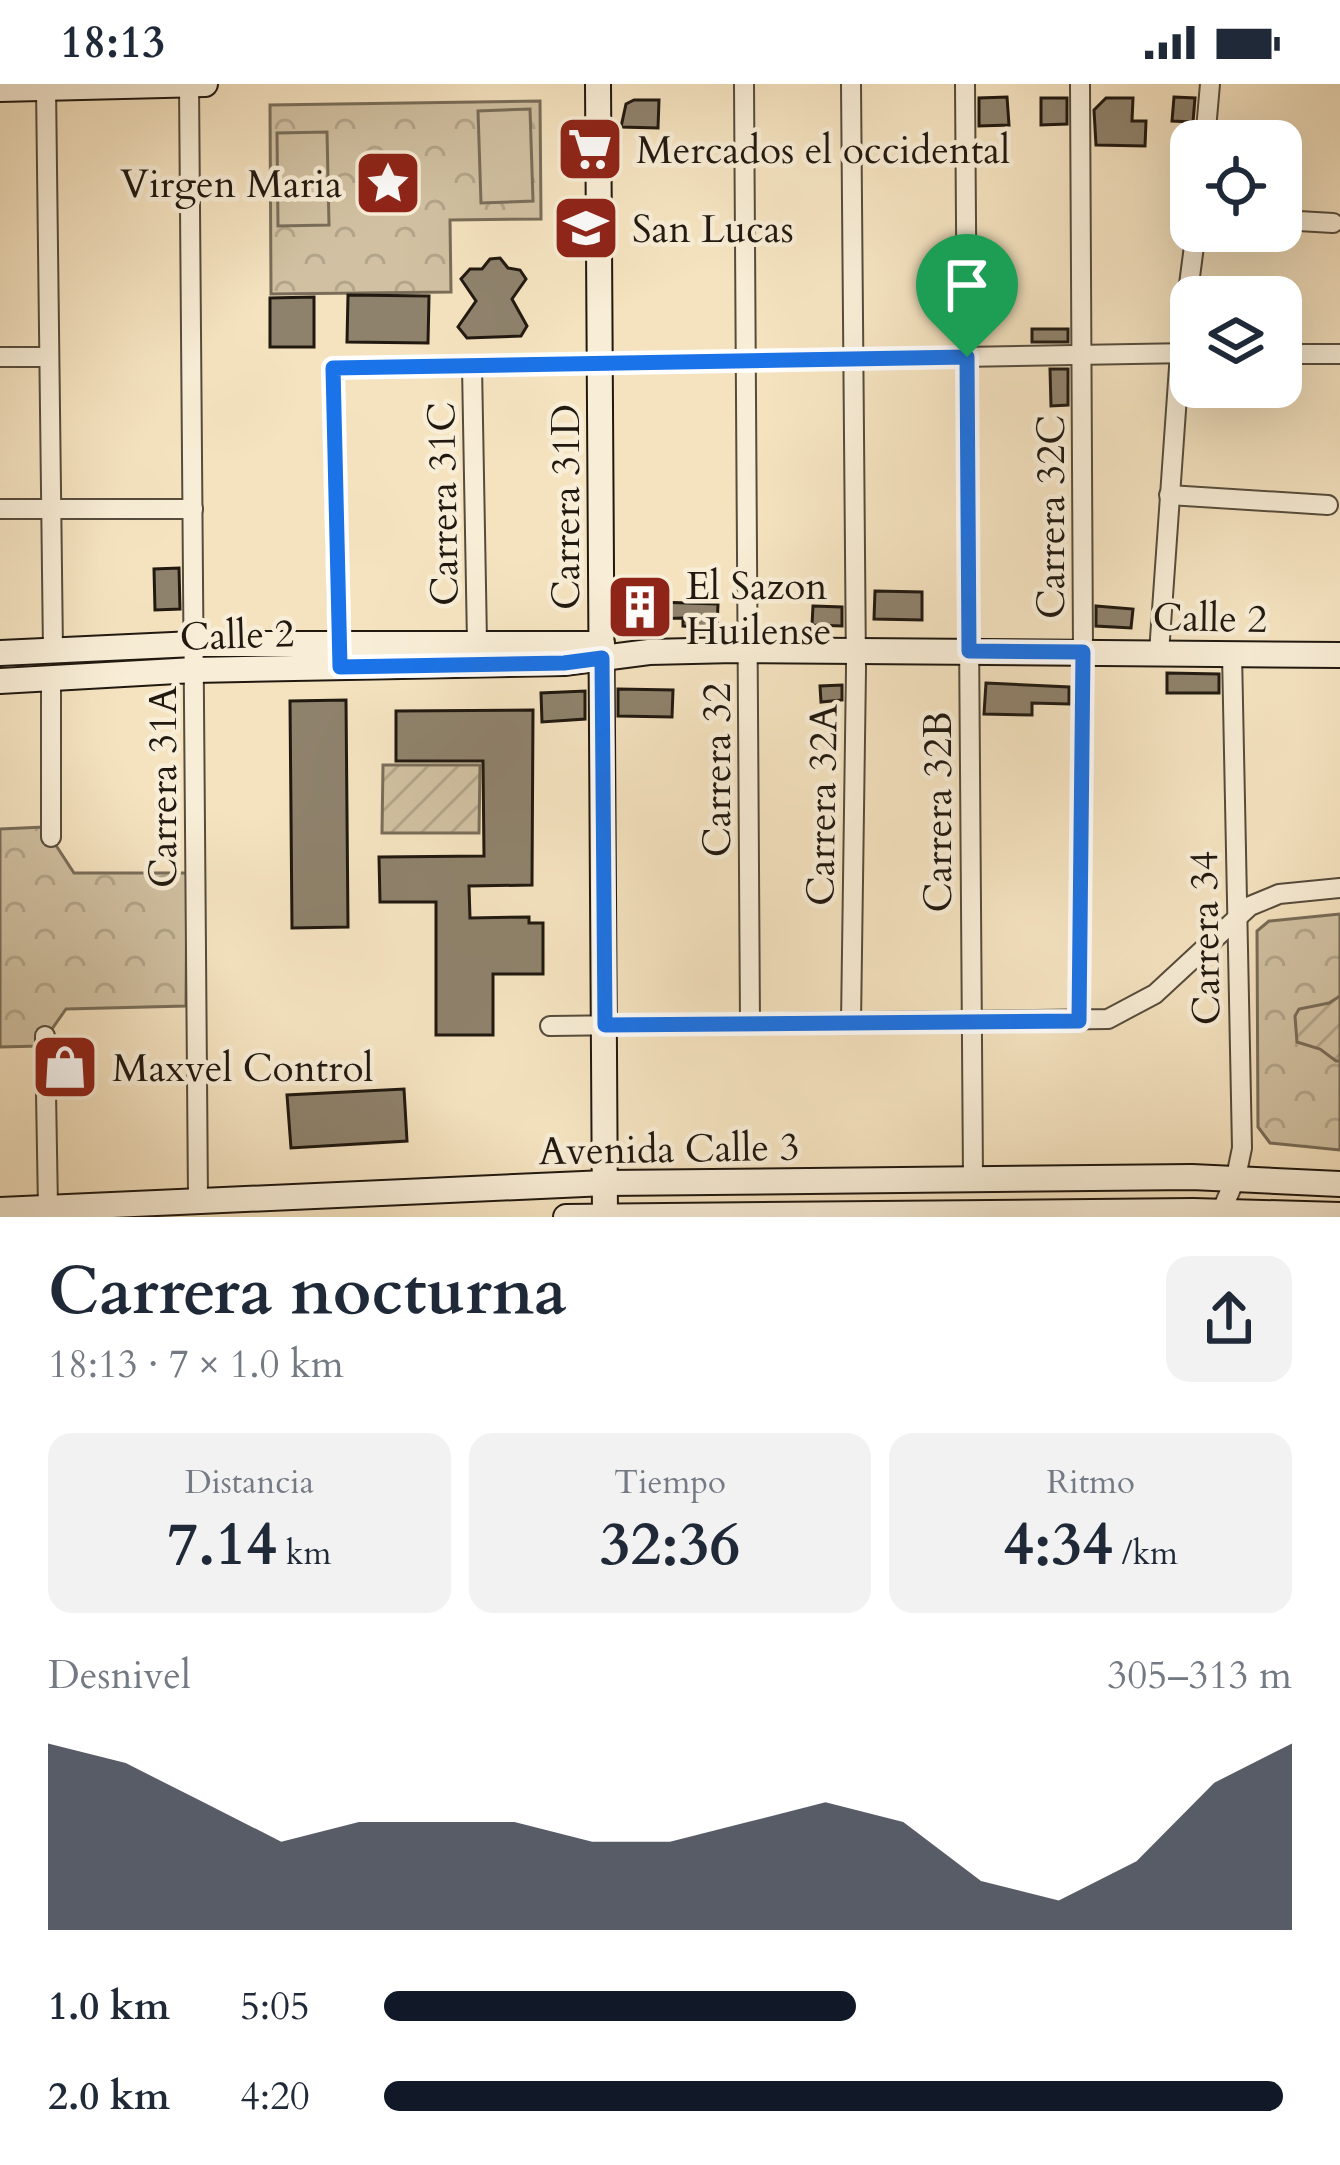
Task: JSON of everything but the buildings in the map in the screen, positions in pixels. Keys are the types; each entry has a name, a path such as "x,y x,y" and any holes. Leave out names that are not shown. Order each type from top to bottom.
{"street":[{"name":"Carrera 31A","path":"189,84 198,1201"},
{"path":"0,89 205,84"},
{"name":"Carrera 31D","path":"598,84 605,1216"},
{"name":"Carrera 32","path":"744,84 750,1024"},
{"name":"Carrera 32A","path":"850,84 856,650 851,1023"},
{"name":"Carrera 32B","path":"965,84 973,1179"},
{"name":"Carrera 32C","path":"1079,1021 1083,652 1080,84"},
{"path":"1207,120 1210,84"},
{"path":"46,87 53,651"},
{"path":"1302,221 1333,223"},
{"path":"339,655 333,368 1170,353"},
{"path":"1302,354 1340,354"},
{"path":"0,357 48,357"},
{"name":"Carrera 31C","path":"472,366 477,641"},
{"path":"1159,653 1179,408"},
{"path":"1169,495 1328,505"},
{"path":"0,509 193,509"},
{"name":"Calle 2","path":"0,681 194,670 477,641 649,652 1340,655"},
{"name":"Calle 2","path":"0,653 194,644 564,663 602,651"},
{"name":"Carrera 34","path":"1220,1214 1236,1177 1242,1136 1232,653"},
{"path":"50,837 51,678"},
{"path":"550,1026 1108,1019 1156,994 1250,906 1279,894 1340,888"},
{"path":"45,1036 48,1208"},
{"name":"Avenida Calle 3","path":"0,1210 606,1183 1236,1177 1340,1184"},
{"name":"Avenida Calle 3","path":"566,1217 1340,1214"}],"green space":[{"path":"540,101 541,219 450,220 451,292 271,294 270,105"},
{"path":"530,109 533,201 481,203 478,111"},
{"path":"327,132 329,225 278,226 277,133"},
{"path":"383,765 480,765 479,833 382,833"},
{"path":"44,827 74,873 187,873 186,1006 66,1009 40,1046 0,1047 0,829"},
{"path":"1340,914 1340,1150 1270,1143 1258,1127 1257,931 1269,921"},
{"path":"1340,996 1340,1061 1336,1061 1320,1049 1297,1042 1295,1016 1299,1009"}],"place":[{"name":"Mercados el occidental","path":"590,149"},
{"name":"Virgen Maria","path":"388,183"},
{"name":"San Lucas","path":"586,228"},
{"name":"El Sazon Huilense","path":"640,607"},
{"name":"Maxvel Control","path":"65,1067"}],"route":[{"path":"967,357 969,651 1083,652 1079,1021 605,1025 602,658 564,663 340,667 333,368 967,357"}]}
